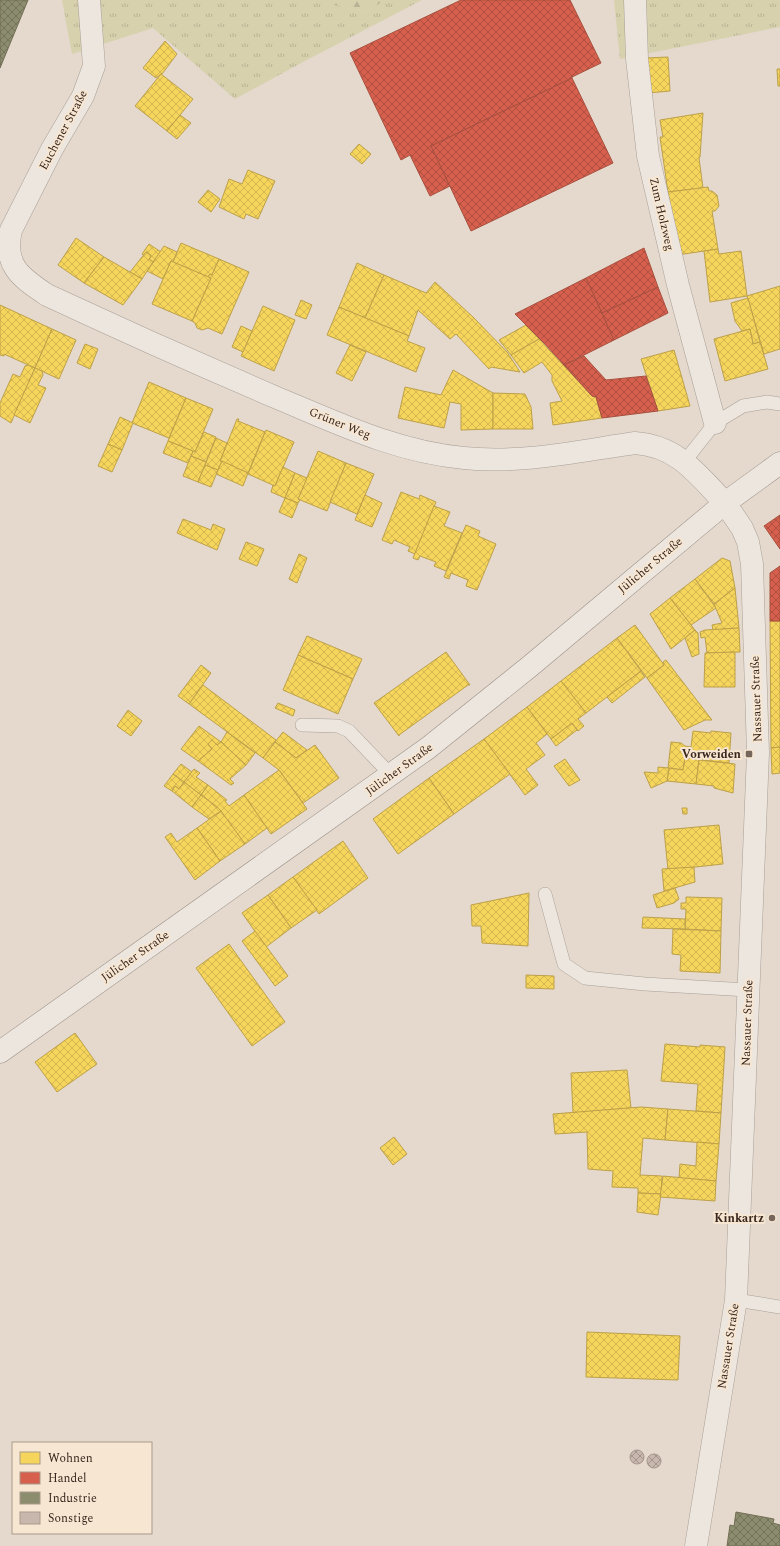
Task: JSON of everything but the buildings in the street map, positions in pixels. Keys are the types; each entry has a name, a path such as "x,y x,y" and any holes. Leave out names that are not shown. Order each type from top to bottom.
{"street":[{"name":"Euchener Straße","path":"4,238 52,149 83,96 94,66 89,0"},
{"name":"Zum Holzweg","path":"635,0 637,59 648,156 678,285 715,423"},
{"name":"Grüner Weg","path":"4,238 8,244 10,257 16,269 30,284 47,295 159,347 376,438 429,454 489,459 527,459 635,442 660,447 685,461 725,504"},
{"name":"Jülicher Straße","path":"0,1052 428,748 529,667 725,504 780,463"},
{"name":"Nassauer Straße","path":"696,1546 736,1300 758,753 752,564 748,542 742,528 725,504"}],"lane":[{"path":"685,461 715,423 743,406 767,402 780,404"},
{"path":"302,725 338,726 349,731 391,775"},
{"path":"545,894 564,964 585,978 645,984 748,990"},
{"path":"736,1300 780,1307"}],"green space":[{"path":"62,0 340,0 335,5 366,12 385,0 422,0 235,99 153,28 72,54"},
{"path":"340,0 385,0 366,12 334,5"},
{"path":"614,0 780,0 780,27 620,59"}],"place":[{"name":"Vorweiden","path":"749,754"},
{"name":"Kinkartz","path":"772,1218"}]}
